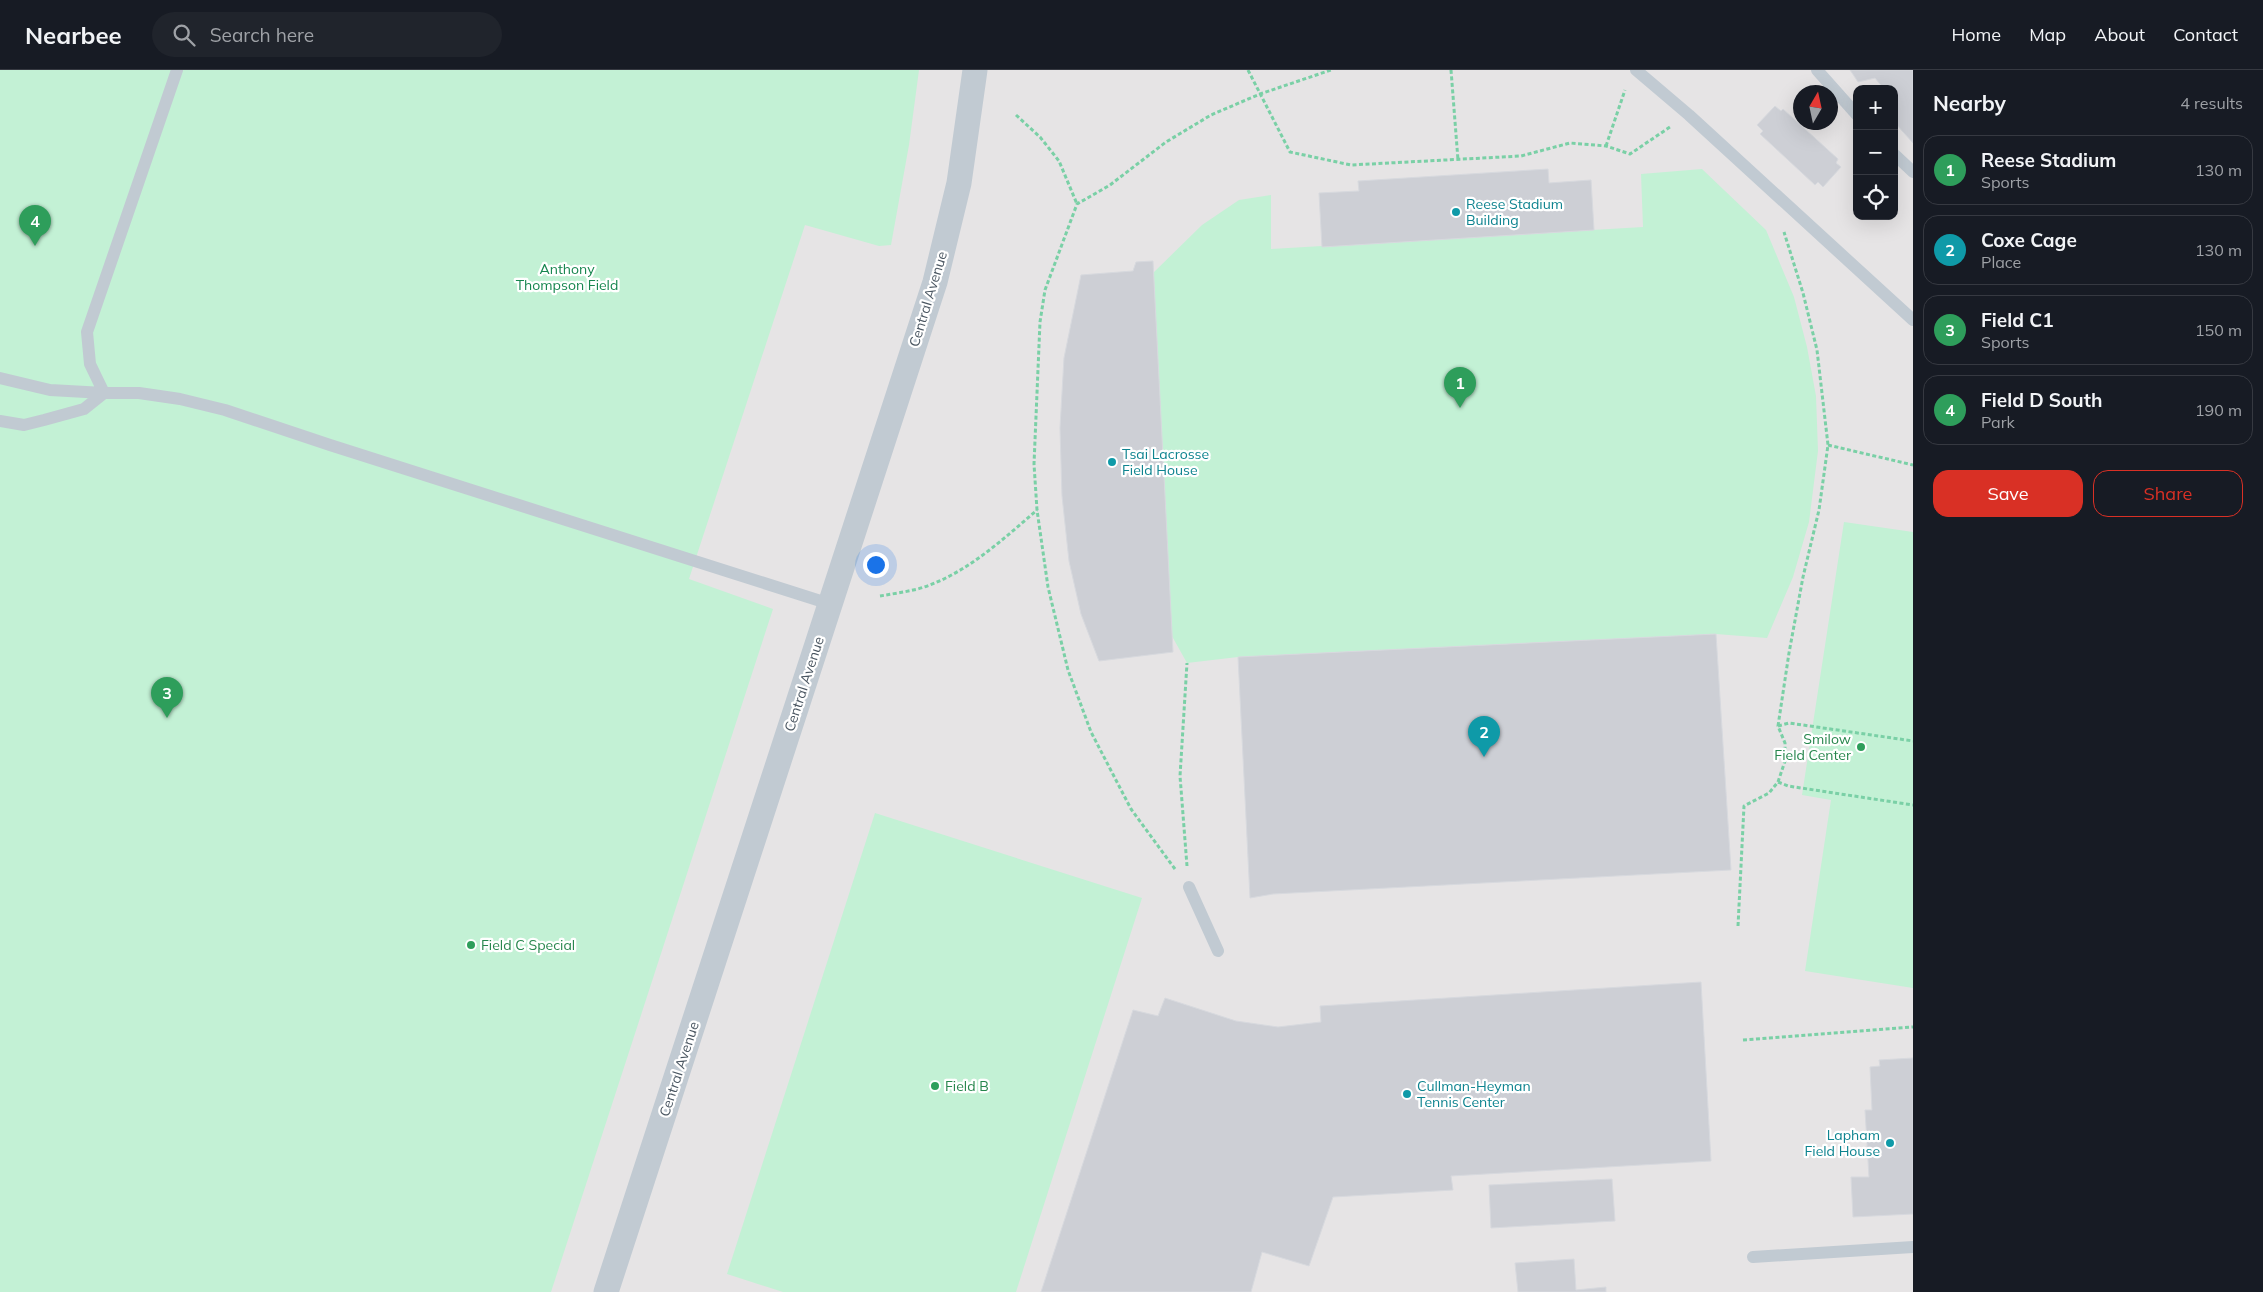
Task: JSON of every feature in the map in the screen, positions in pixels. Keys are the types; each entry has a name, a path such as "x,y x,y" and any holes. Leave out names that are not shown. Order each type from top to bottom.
{"street":[{"name":"Central Avenue","path":"606,1292 935,282 959,183 975,70"}],"lane":[{"path":"104,393 90,364 87,332 177,70"},
{"path":"1636,70 1689,115 1913,320"},
{"path":"1817,70 1853,110"},
{"path":"1898,158 1913,172"},
{"path":"0,378 50,390 139,393 180,399 225,410 830,604"},
{"path":"0,421 24,425 44,420 84,409 104,393"},
{"path":"1189,887 1218,951"},
{"path":"1753,1257 1913,1247"}],"path":[{"path":"1248,70 1290,152 1351,165 1521,156 1570,143 1606,146 1630,154 1689,115"},
{"path":"1189,887 1131,809 1091,732 1068,670 1048,587 1037,510 1034,464 1040,322 1045,290 1077,204 1110,185 1174,137 1211,115 1260,94 1331,70"},
{"path":"1451,70 1458,160"},
{"path":"1606,146 1626,86"},
{"path":"1016,115 1040,137 1059,161 1077,204"},
{"path":"1738,926 1744,806 1769,793 1778,782 1785,761 1785,743 1778,726 1803,577 1819,510 1828,445 1817,350 1803,293 1785,238 1778,196"},
{"path":"1828,445 1913,465"},
{"path":"880,596 919,589 963,569 992,550 1037,510"},
{"path":"1187,663 1180,776 1189,887"},
{"path":"1778,726 1789,723 1913,741"},
{"path":"1778,782 1788,786 1913,805"},
{"path":"1743,1040 1913,1026"}],"shaded area":[{"path":"0,70 1913,70 1913,1292 0,1292"}],"green space":[{"name":"Anthony Thompson Field","path":"0,70 919,70 909,145 891,245 879,246 805,225 689,579 773,609 551,1292 0,1292"},
{"path":"1702,169 1766,230 1794,297 1807,347 1816,396 1818,451 1809,522 1793,577 1767,638 1716,634 1238,657 1187,663 1163,620 1152,274 1202,225 1239,200 1271,195 1271,249 1643,227 1641,174"},
{"name":"Smilow Field Center","path":"1844,522 1913,532 1913,988 1805,971 1831,800 1802,795"},
{"name":"Field B","path":"875,813 1142,898 1016,1292 783,1292 727,1274"}],"building":[{"path":"1850,70 1913,70 1913,143 1898,126 1898,85 1881,85 1875,78 1858,82"},
{"path":"1775,106 1781,111 1783,109 1793,118 1793,130 1806,130 1838,159 1836,163 1841,167 1823,187 1818,182 1815,185 1760,134 1763,131 1757,125"},
{"name":"Reese Stadium Building","path":"1548,169 1549,183 1591,180 1594,230 1322,247 1319,193 1359,191 1358,181"},
{"name":"Tsai Lacrosse Field House","path":"1153,261 1173,652 1099,661 1081,614 1069,561 1062,496 1060,428 1064,358 1081,275 1133,271 1136,262"},
{"path":"1716,634 1731,870 1273,894 1250,898 1238,657"},
{"name":"Cullman-Heyman Tennis Center","path":"1701,982 1711,1161 1451,1176 1453,1190 1333,1197 1309,1266 1262,1252 1251,1292 1041,1292 1133,1010 1158,1016 1165,998 1236,1021 1278,1027 1321,1022 1320,1006"},
{"name":"Lapham Field House","path":"1913,1058 1913,1214 1853,1217 1851,1177 1869,1177 1865,1110 1872,1110 1870,1067 1880,1066 1879,1060"},
{"path":"1612,1179 1615,1221 1491,1228 1489,1185"},
{"path":"1574,1259 1576,1290 1606,1287 1606,1292 1518,1292 1515,1263"}],"place":[{"name":"Reese Stadium Building","path":"1456,212"},
{"name":"Field D South","path":"35,246"},
{"name":"Reese Stadium","path":"1460,408"},
{"name":"Tsai Lacrosse Field House","path":"1112,462"},
{"name":"Field C1","path":"167,718"},
{"name":"Smilow Field Center","path":"1861,747"},
{"name":"Coxe Cage","path":"1484,757"},
{"name":"Field C Special","path":"471,945"},
{"name":"Field B","path":"935,1086"},
{"name":"Cullman-Heyman Tennis Center","path":"1407,1094"},
{"name":"Lapham Field House","path":"1890,1143"}]}
